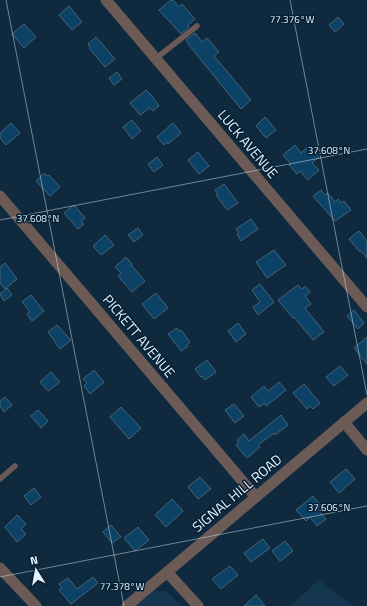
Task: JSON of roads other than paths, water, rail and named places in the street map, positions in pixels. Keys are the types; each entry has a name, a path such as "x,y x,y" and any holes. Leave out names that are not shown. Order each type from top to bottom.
{"street":[{"name":"LUCK AVENUE","path":"106,0 367,307"},
{"name":"PICKETT AVENUE","path":"0,196 256,497"},
{"name":"SIGNAL HILL ROAD","path":"128,606 367,403"},
{"path":"344,422 367,450"},
{"path":"0,568 36,606"},
{"path":"167,572 198,606"}],"lane":[{"path":"156,59 197,26"},
{"path":"0,479 15,466"}]}
